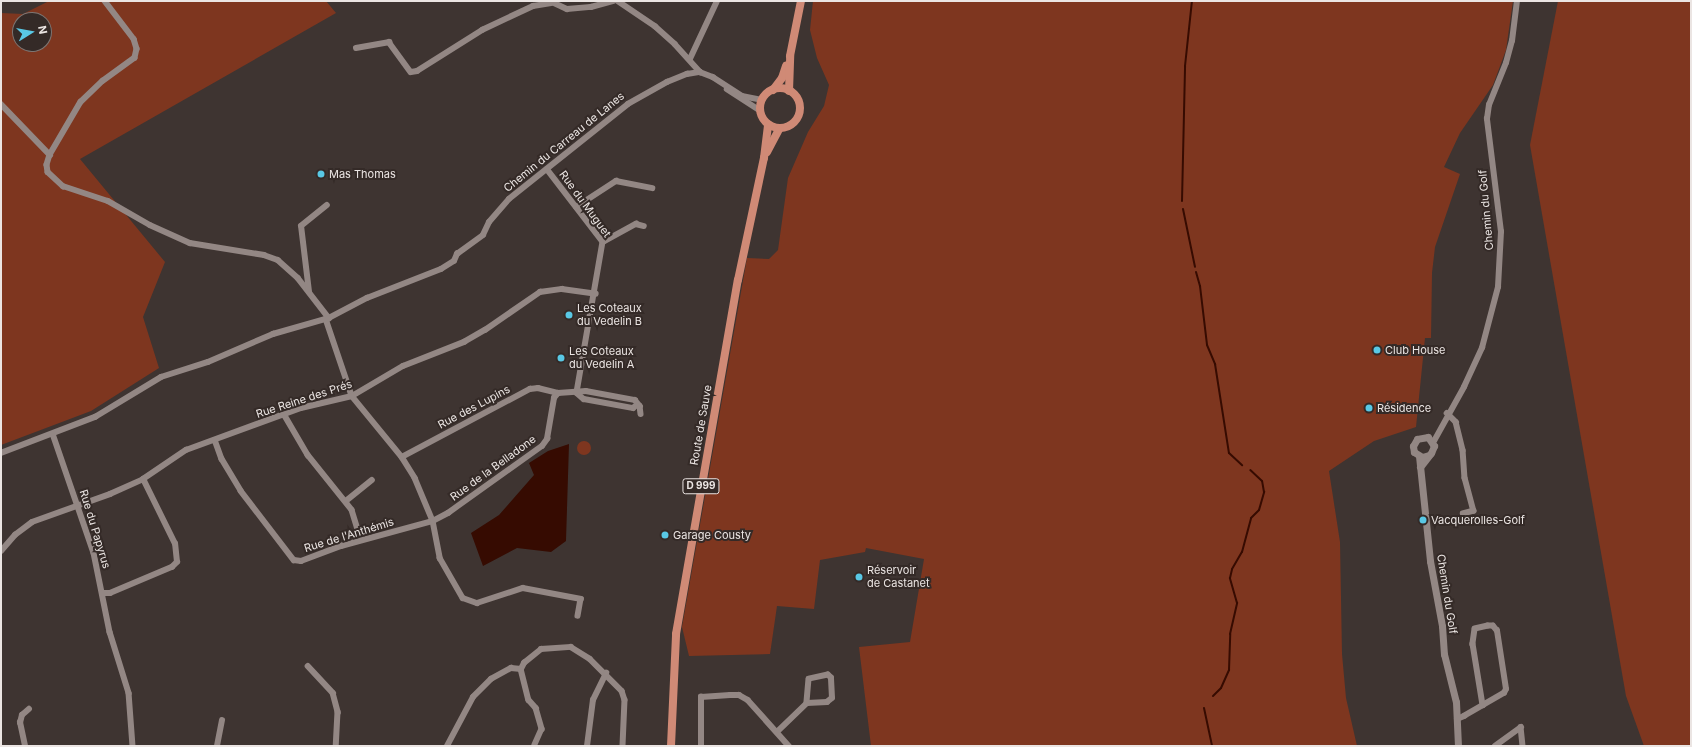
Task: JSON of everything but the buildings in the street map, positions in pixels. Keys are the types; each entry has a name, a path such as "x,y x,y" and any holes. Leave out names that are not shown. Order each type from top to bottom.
{"main road":[{"path":"773,90 789,91 798,100 799,113 792,124 780,128 768,124 761,111 762,100 773,90 782,78 790,56 801,1"},
{"path":"789,91 790,56"},
{"name":"Route de Sauve","path":"672,746 676,634 738,280 764,158 768,124"},
{"name":"Route de Sauve","path":"764,158 780,128"}],"street":[{"path":"105,1 134,39 137,49 135,58 102,81 81,102 50,155 47,165 48,172 63,186 108,201 150,225 190,243 264,255 278,260 309,292 328,319 352,396 402,457 415,478 433,521 444,568 467,601 477,603 523,588 581,599 578,616"},
{"path":"356,48 389,42 411,72 417,71 482,30 533,6 550,2 567,9 591,7 613,1"},
{"path":"618,1 655,26 690,59 700,72 714,77 734,96 761,111"},
{"path":"690,59 717,1"},
{"name":"Chemin du Golf","path":"1430,440 1464,387 1482,348 1498,287 1501,232 1487,114 1506,63 1517,1"},
{"name":"Chemin du Carreau de Lanes","path":"1,453 95,417 161,376 208,362 273,334 328,319 367,298 442,269 454,261 458,254 482,235 489,222 509,199 638,96 687,74 700,72"},
{"path":"721,83 742,96 762,100"},
{"path":"1,104 50,155"},
{"name":"Rue du Muguet","path":"547,168 603,242 596,294 577,393"},
{"path":"576,207 616,181 652,188"},
{"path":"309,292 301,226 327,205"},
{"path":"603,242 636,224 644,226"},
{"name":"Rue Reine des Prés","path":"1,551 15,535 32,522 110,494 143,479 186,450 284,414 352,396 403,366 464,342 485,330 540,292 562,289 596,294"},
{"name":"Rue des Lupins","path":"402,457 530,389 538,388 558,393"},
{"path":"558,393 577,393 586,391 635,400 640,414"},
{"name":"Rue de la Belladone","path":"433,521 448,514 542,446 547,439 554,398 558,393"},
{"path":"1447,413 1456,422 1463,450 1465,478 1474,511 1463,514"},
{"path":"284,414 308,455 346,501 356,518 361,540"},
{"name":"Rue du Papyrus","path":"53,434 94,553 110,632 129,694 133,746"},
{"path":"1420,467 1433,450 1430,440 1419,437 1414,443 1414,452 1419,456 1429,455"},
{"name":"Rue de l'Anthémis","path":"215,440 222,459 241,491 294,560 301,561 361,540 433,521"},
{"name":"Chemin du Golf","path":"1419,456 1432,574 1442,626 1446,666 1456,702 1458,746"},
{"path":"102,593 110,593 172,568 177,562 175,544 143,479"},
{"path":"346,501 372,480"},
{"path":"1457,719 1483,705 1506,689 1497,631 1493,626 1475,629 1473,644 1483,705"},
{"path":"535,745 542,729 536,708 528,700 521,669 528,658 541,649 572,647 579,650 606,673 622,691 625,700 623,746"},
{"path":"308,666 333,693 338,712 336,746"},
{"path":"447,746 473,697 491,679 511,668 521,669"},
{"path":"587,746 593,700 606,673"},
{"path":"777,732 808,703 827,702 832,698 831,678 828,675 809,679 808,703"},
{"path":"701,746 702,697 739,695 748,700 789,746"},
{"path":"25,746 20,723 22,715 29,709"},
{"path":"217,746 222,720"},
{"path":"1495,746 1521,727 1523,745"}],"shaded area":[{"path":"49,1 326,1 336,13 80,159 165,262 143,317 159,368 91,411 1,445 1,13 12,14 12,52 52,52 52,12 27,12"},
{"path":"813,1 1513,1 1506,50 1493,85 1460,133 1444,167 1460,174 1435,247 1432,273 1431,338 1425,338 1416,427 1374,441 1329,471 1340,542 1342,654 1346,698 1357,746 871,746 859,647 910,642 924,559 866,548 865,552 820,560 814,609 777,606 770,654 689,656 682,627 747,258 769,259 778,250 788,178 808,132 824,106 829,85 817,58 810,30"},
{"path":"1558,1 1691,1 1691,746 1644,746 1626,696 1530,145"},
{"path":"584,441 589,443 591,448 589,453 584,455 579,453 577,448 579,443"},
{"path":"569,444 566,541 551,552 517,548 483,566 471,533 499,515 534,475 529,463 548,451"}],"waterway":[{"path":"1182,201 1185,66 1192,1"},
{"path":"1183,209 1195,267"},
{"path":"1196,272 1200,286 1207,345 1215,364 1229,453 1242,465"},
{"path":"1213,696 1221,688 1229,670 1230,634 1237,603 1230,578 1232,569 1242,552 1251,518 1259,510 1264,492 1262,481 1250,470"},
{"path":"1204,708 1212,746"}],"place":[{"name":"Mas Thomas","path":"321,174"},
{"name":"Les Coteaux du Vedelin B","path":"569,315"},
{"name":"Club House","path":"1377,350"},
{"name":"Les Coteaux du Vedelin A","path":"561,358"},
{"name":"Résidence","path":"1369,408"},
{"name":"Vacquerolles-Golf","path":"1423,520"},
{"name":"Garage Cousty","path":"665,535"},
{"name":"Réservoir de Castanet","path":"859,577"}]}
